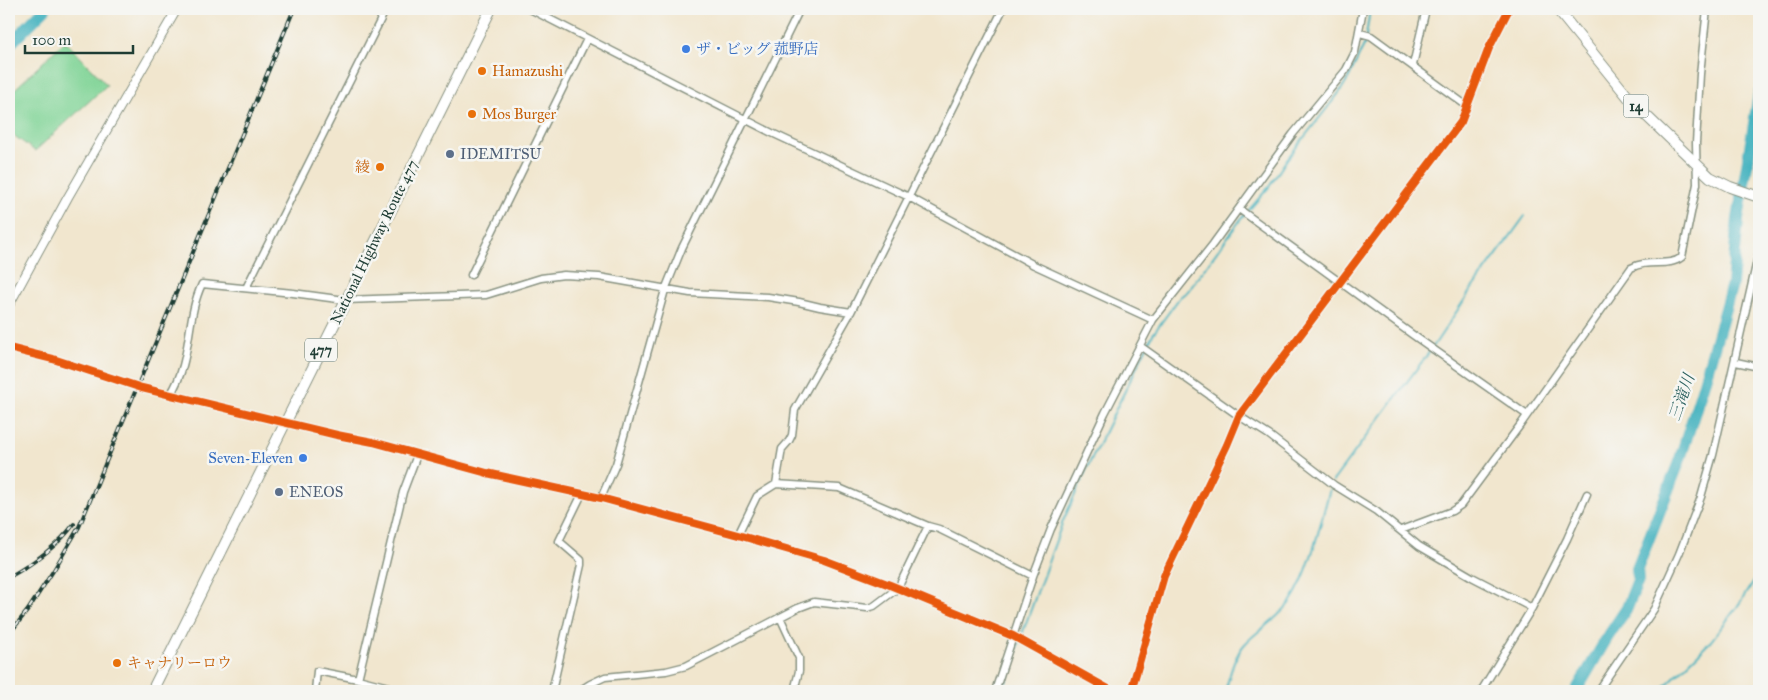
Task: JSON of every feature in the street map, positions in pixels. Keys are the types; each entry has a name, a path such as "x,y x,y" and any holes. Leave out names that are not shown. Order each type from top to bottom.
{"main road":[{"name":"National Highway Route 477","path":"152,691 491,9"},
{"name":"14","path":"1557,9 1633,103 1710,176 1730,187 1759,197"}],"street":[{"path":"10,302 73,188 178,9"},
{"path":"246,288 386,9"},
{"path":"530,9 772,133 909,197 1034,265 1153,320"},
{"path":"601,498 616,464 666,290 682,248 800,9"},
{"path":"776,484 782,449 792,435 795,410 851,312 1003,9"},
{"path":"996,691 1033,576 1074,477 1105,412 1153,320 1241,210 1293,134 1346,70 1355,52 1360,34 1363,9"},
{"path":"1413,66 1426,9"},
{"path":"1131,691 1164,576 1227,446 1239,416 1461,122 1489,48 1509,9"},
{"path":"1401,530 1461,505 1631,268 1645,262 1671,262 1682,257 1697,184 1695,161 1706,9"},
{"path":"1360,34 1371,36 1467,106"},
{"path":"471,275 587,39"},
{"path":"1241,210 1428,346 1527,415"},
{"path":"1598,691 1654,609 1678,554 1708,474 1736,362 1759,252"},
{"path":"170,395 178,383 186,361 196,300 202,284 345,300 486,295 541,278 564,275 599,277 690,293 768,297 799,302 820,308 851,312"},
{"path":"1140,346 1239,416 1270,435 1332,483 1376,511 1419,546 1472,577 1532,608"},
{"path":"9,348 53,359 142,388 373,442 496,475 601,498 824,560 898,588 1014,637 1112,691"},
{"path":"1736,362 1759,367"},
{"path":"358,679 403,492 417,455"},
{"path":"738,535 757,496 776,484 839,488 939,529 1033,576"},
{"path":"552,691 581,565 581,560 559,541 582,494"},
{"path":"1481,691 1532,608 1567,539 1587,494"},
{"path":"579,691 605,677 666,671 686,666 780,617 814,602 867,608 874,606 898,588 928,526"},
{"path":"780,617 799,658 799,670 794,691"},
{"path":"315,691 317,671 404,691"}],"green space":[{"path":"65,41 107,85 35,151 9,132 9,95"}],"waterway":[{"path":"9,45 45,9"},
{"path":"1021,637 1063,521 1153,334 1180,297 1188,291 1241,219 1269,187 1287,159 1339,93 1365,43 1370,9"},
{"name":"三滝川","path":"1576,691 1627,608 1638,580 1637,569 1679,462 1703,386 1732,284 1738,219 1759,94"},
{"path":"1433,347 1471,290 1525,216"},
{"path":"1333,481 1430,351"},
{"path":"1225,691 1232,667 1240,650 1250,639 1275,619 1291,601 1298,589 1315,545 1331,485"},
{"path":"1660,691 1711,641 1737,607 1759,573"},
{"path":"1003,691 1019,642"}],"railway":[{"path":"9,634 28,610 79,527 294,9"},
{"path":"9,577 44,554 74,524"}],"cycle path":[{"path":"1131,691 1164,576 1239,416 1461,122 1489,48 1509,9"},
{"path":"9,348 53,359 142,388 373,442 487,473 601,498 824,560 1013,636 1112,691"}],"place":[{"name":"ザ・ビッグ 菰野店","path":"686,49"},
{"name":"Hamazushi","path":"482,71"},
{"name":"Mos Burger","path":"472,114"},
{"name":"IDEMITSU","path":"450,154"},
{"name":"綾","path":"380,167"},
{"name":"Seven-Eleven","path":"303,458"},
{"name":"ENEOS","path":"279,492"},
{"name":"キャナリーロウ","path":"117,663"}]}
